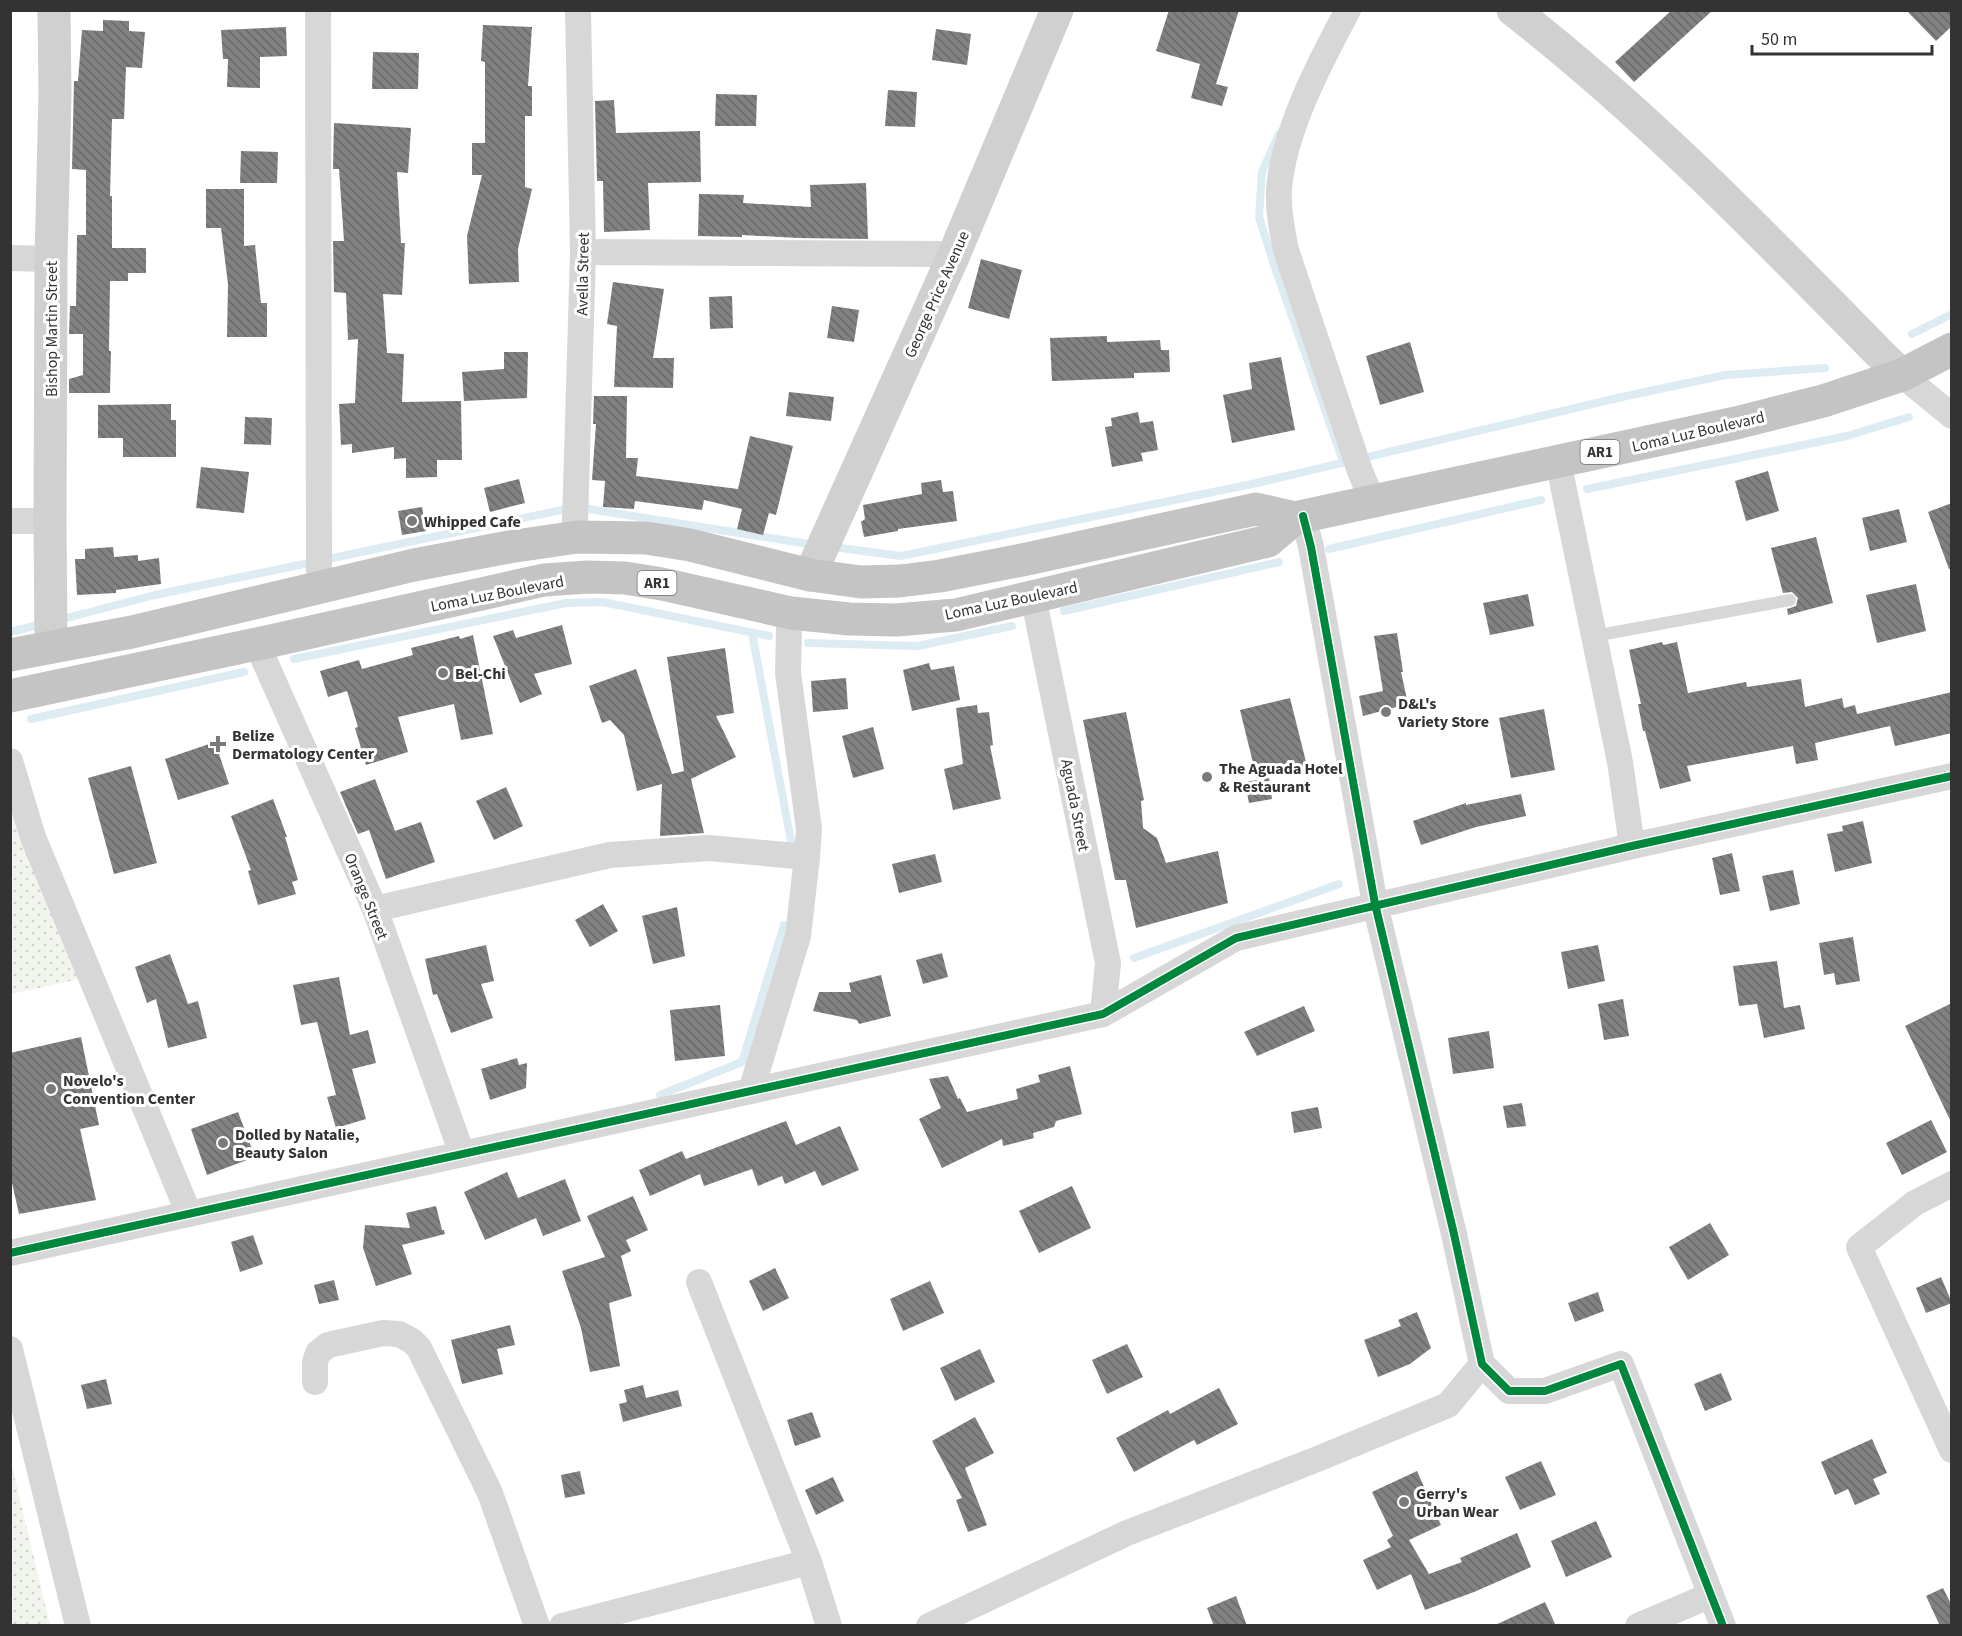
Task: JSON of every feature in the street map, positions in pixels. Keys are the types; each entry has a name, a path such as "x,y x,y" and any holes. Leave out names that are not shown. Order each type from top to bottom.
{"highway":[{"name":"Loma Luz Boulevard","path":"10,696 544,580 588,577 625,578 791,613 849,619 896,620 956,615 1268,541 1299,517 1736,423 1823,401 1902,375 1952,349"},
{"name":"Loma Luz Boulevard","path":"10,655 132,632 414,565 577,537 646,538 679,543 810,575 861,582 930,577 1027,559 1256,508 1299,517"}],"street":[{"name":"Bishop Martin Street","path":"51,647 51,259 55,94 54,10"},
{"path":"318,10 319,570 322,586"},
{"name":"Avella Street","path":"577,537 575,522 583,252 578,10"},
{"name":"George Price Avenue","path":"810,575 953,257 1057,10"},
{"path":"1348,10 1303,104 1289,141 1282,165 1279,192 1280,220 1286,250 1360,471 1372,500"},
{"path":"1513,10 1563,50 1680,154 1885,359 1952,416"},
{"path":"583,252 938,254 953,257"},
{"path":"10,258 51,259"},
{"path":"1558,461 1620,762 1632,846"},
{"path":"1299,517 1311,546 1375,904 1454,1233 1482,1364 1509,1390 1545,1391 1620,1364 1724,1626"},
{"path":"10,521 50,521"},
{"name":"Aguada Street","path":"1033,597 1108,963 1103,1014"},
{"path":"751,1091 798,936 807,857 809,829 788,673 791,613"},
{"name":"Orange Street","path":"257,644 375,909 462,1154"},
{"path":"10,761 33,837 189,1214"},
{"path":"10,1253 1103,1014 1236,938 1375,904 1952,776"},
{"path":"375,909 610,855 709,848 807,857"},
{"path":"1952,1184 1915,1203 1858,1247 1952,1450"},
{"path":"699,1282 809,1562 829,1626"},
{"path":"315,1382 315,1362 318,1353 328,1345 383,1333 399,1334 419,1348 490,1493 537,1626"},
{"path":"11,1355 78,1626"},
{"path":"928,1626 1127,1533 1315,1460 1448,1405 1482,1364"},
{"path":"562,1626 809,1562"},
{"path":"1638,1626 1711,1595"}],"lane":[{"path":"1594,636 1790,600"}],"shaded area":[{"path":"10,804 80,979 11,994 10,994"},
{"path":"11,1462 50,1625 11,1625"}],"building":[{"path":"1169,10 1239,10 1216,84 1228,87 1222,106 1191,98 1200,64 1156,51"},
{"path":"1672,10 1713,10 1634,82 1615,62"},
{"path":"1906,10 1952,10 1952,26 1936,41"},
{"path":"103,20 129,21 129,31 145,32 142,68 126,67 124,119 112,119 110,196 112,196 112,248 146,248 146,273 128,273 128,281 110,281 110,393 69,393 69,379 83,375 83,334 69,334 70,306 76,306 77,235 86,235 86,170 72,169 74,81 78,81 82,30 103,31"},
{"path":"483,25 532,27 528,86 532,86 532,116 525,116 525,187 532,189 518,249 519,282 469,284 467,236 482,175 472,175 472,143 485,143 485,62 481,61"},
{"path":"286,27 287,56 260,57 260,88 227,87 228,59 223,59 221,30"},
{"path":"936,29 971,34 967,65 932,60"},
{"path":"373,52 419,53 418,89 372,89"},
{"path":"888,90 917,92 915,127 885,126"},
{"path":"716,94 757,95 756,126 715,126"},
{"path":"614,100 616,133 700,131 701,182 648,183 650,230 604,232 603,181 597,181 595,101"},
{"path":"334,123 411,128 408,173 397,172 401,243 405,243 402,295 383,294 387,353 404,354 402,402 461,401 462,460 437,460 437,477 406,478 406,458 394,459 394,447 352,453 352,444 341,445 339,404 355,403 358,339 348,340 346,293 334,292 333,241 344,241 339,169 333,169"},
{"path":"241,151 278,152 277,183 240,183"},
{"path":"866,183 868,239 698,236 699,194 744,195 743,203 811,207 810,185"},
{"path":"206,189 244,189 244,246 255,245 261,303 267,303 267,337 227,337 228,284 221,228 206,228"},
{"path":"981,259 1022,270 1009,319 968,308"},
{"path":"613,282 664,289 653,358 674,358 673,388 614,387 617,326 607,324"},
{"path":"732,296 733,328 710,329 709,297"},
{"path":"832,306 859,310 854,342 827,338"},
{"path":"1107,336 1107,342 1160,340 1161,350 1169,350 1170,372 1134,373 1134,378 1052,381 1050,338"},
{"path":"1410,342 1424,392 1380,405 1366,356"},
{"path":"504,352 528,352 527,398 464,401 462,372 504,369"},
{"path":"1281,357 1295,430 1232,443 1223,395 1252,389 1249,363"},
{"path":"789,392 834,397 831,421 786,416"},
{"path":"594,396 627,396 626,458 638,458 636,476 738,489 750,436 793,446 776,515 769,513 763,535 737,529 742,509 704,500 702,510 635,501 634,509 603,507 605,481 592,480 596,424 593,424"},
{"path":"171,404 171,420 176,420 176,457 123,457 123,438 98,438 98,405"},
{"path":"1138,412 1140,423 1153,421 1158,450 1141,453 1143,461 1112,467 1105,427 1112,426 1111,418"},
{"path":"245,417 272,418 271,445 244,444"},
{"path":"201,467 249,472 244,513 196,508"},
{"path":"1768,471 1779,511 1746,521 1735,481"},
{"path":"519,479 525,503 490,512 484,488"},
{"path":"941,480 943,492 953,491 957,521 898,529 898,531 864,537 861,522 865,519 863,505 922,494 921,483"},
{"path":"1952,503 1952,569 1949,569 1928,512"},
{"name":"Whipped Cafe","path":"422,507 426,531 402,535 398,511"},
{"path":"1899,509 1907,542 1870,551 1862,518"},
{"path":"1816,537 1833,603 1788,615 1787,609 1796,606 1798,598 1792,592 1783,593 1771,548"},
{"path":"113,547 114,557 138,555 138,561 159,558 161,584 116,590 116,593 77,595 75,559 85,559 85,549"},
{"path":"1916,584 1926,631 1877,643 1866,595"},
{"path":"1528,594 1534,626 1490,635 1483,603"},
{"path":"562,625 572,664 534,674 542,694 520,703 493,636 513,630 516,638"},
{"path":"1397,633 1403,672 1401,672 1408,704 1363,716 1359,696 1383,691 1374,636"},
{"path":"473,635 493,734 461,740 454,704 398,717 408,752 366,765 347,691 328,697 320,671 359,660 362,669 413,655 411,648 459,636 460,639"},
{"path":"1662,642 1663,645 1677,642 1688,693 1746,682 1747,687 1801,679 1805,707 1842,698 1844,708 1855,705 1857,714 1952,692 1952,733 1895,746 1890,726 1815,743 1818,760 1796,764 1793,746 1687,766 1691,781 1660,789 1645,731 1643,731 1638,704 1641,704 1629,650"},
{"path":"725,648 734,713 716,716 736,757 691,779 704,833 660,836 662,784 637,791 624,735 610,720 602,723 589,686 636,669 672,774 684,771 667,657"},
{"path":"929,663 931,670 954,666 960,700 912,711 903,670"},
{"path":"846,678 848,709 813,712 811,681"},
{"path":"1290,698 1307,766 1257,779 1240,710"},
{"path":"977,705 978,713 989,712 993,745 990,746 1001,799 953,810 944,769 963,764 956,708"},
{"path":"1544,709 1555,770 1511,778 1499,718"},
{"path":"1126,712 1144,800 1141,801 1143,828 1157,838 1166,863 1218,851 1228,903 1136,928 1126,880 1115,880 1083,720"},
{"path":"873,727 884,769 853,778 842,736"},
{"path":"215,742 229,784 178,800 165,759"},
{"path":"131,766 157,863 114,874 88,778"},
{"path":"1269,778 1272,799 1249,803 1245,782"},
{"path":"375,779 395,831 421,822 435,862 386,879 369,830 358,834 340,792"},
{"path":"506,787 523,826 494,840 476,801"},
{"path":"1521,794 1526,816 1476,827 1421,845 1413,821 1466,803 1466,805"},
{"path":"273,799 287,837 285,837 298,880 292,882 296,894 258,905 248,871 251,870 231,816"},
{"path":"1863,821 1872,863 1835,872 1827,834 1843,831 1842,826"},
{"path":"1732,853 1740,891 1720,895 1712,858"},
{"path":"935,854 942,882 899,893 892,864"},
{"path":"1793,870 1800,904 1770,911 1762,876"},
{"path":"603,904 618,931 590,947 575,920"},
{"path":"677,907 685,956 653,964 642,916"},
{"path":"1853,937 1860,981 1836,985 1834,973 1824,975 1819,943"},
{"path":"486,945 494,981 481,984 493,1018 451,1033 437,994 433,995 425,959"},
{"path":"1598,945 1605,981 1568,989 1561,952"},
{"path":"942,953 948,977 923,984 916,960"},
{"path":"170,954 188,1004 198,1001 207,1038 168,1048 156,999 147,1003 135,967"},
{"path":"1777,961 1784,1008 1800,1005 1805,1029 1764,1038 1757,1004 1739,1006 1733,966"},
{"path":"881,975 891,1016 859,1024 857,1020 813,1011 819,992 851,992 849,983"},
{"path":"339,977 350,1035 368,1030 376,1063 352,1069 366,1119 336,1128 327,1097 336,1095 317,1022 301,1025 293,985"},
{"path":"1623,999 1629,1036 1604,1040 1598,1004"},
{"path":"1952,1003 1952,1124 1905,1026"},
{"path":"720,1005 725,1056 675,1061 670,1010"},
{"path":"1304,1006 1315,1031 1257,1056 1244,1032"},
{"path":"1489,1031 1494,1068 1453,1074 1448,1038"},
{"path":"81,1037 99,1125 80,1129 96,1200 19,1214 10,1174 10,1053"},
{"path":"517,1058 519,1065 527,1063 526,1088 490,1100 481,1069"},
{"path":"1070,1066 1082,1114 1056,1121 1054,1127 1033,1133 1034,1138 1003,1146 1002,1139 942,1168 919,1119 941,1108 929,1079 948,1076 958,1099 960,1098 967,1112 1018,1099 1016,1089 1040,1082 1038,1075"},
{"path":"1522,1103 1526,1126 1507,1128 1503,1106"},
{"path":"1318,1107 1322,1128 1294,1133 1291,1112"},
{"name":"Dolled by Natalie, Beauty Salon","path":"238,1112 255,1157 207,1175 191,1129"},
{"path":"1931,1120 1947,1152 1902,1175 1886,1143"},
{"path":"786,1121 796,1145 840,1126 859,1170 822,1186 815,1171 785,1184 782,1176 758,1186 752,1169 704,1186 700,1174 650,1196 639,1170 682,1151 686,1159"},
{"path":"507,1172 518,1198 565,1179 581,1221 543,1236 536,1218 485,1240 464,1192"},
{"path":"1072,1186 1091,1228 1039,1253 1019,1211"},
{"path":"633,1196 648,1230 626,1240 631,1251 621,1256 632,1296 609,1303 620,1366 590,1372 581,1328 562,1271 605,1257 587,1216"},
{"path":"436,1206 445,1234 402,1245 412,1274 376,1286 363,1248 365,1225 410,1228 406,1213"},
{"path":"1710,1223 1729,1255 1688,1280 1669,1247"},
{"path":"253,1235 263,1264 240,1272 231,1242"},
{"path":"775,1268 789,1298 763,1311 749,1281"},
{"path":"1941,1277 1952,1303 1926,1313 1916,1288"},
{"path":"334,1280 339,1300 319,1304 314,1285"},
{"path":"930,1281 944,1313 903,1331 890,1299"},
{"path":"1598,1292 1604,1311 1575,1322 1568,1303"},
{"path":"1417,1312 1431,1348 1410,1364 1378,1377 1364,1340 1401,1326 1398,1320"},
{"path":"510,1325 515,1345 497,1349 503,1374 462,1384 451,1340"},
{"path":"1127,1344 1143,1377 1107,1394 1092,1360"},
{"path":"980,1349 995,1382 955,1401 940,1368"},
{"path":"1721,1373 1732,1400 1705,1411 1694,1384"},
{"path":"106,1379 112,1404 87,1409 81,1385"},
{"path":"643,1385 646,1398 678,1390 682,1406 623,1422 619,1404 627,1402 624,1390"},
{"path":"1219,1388 1238,1424 1197,1445 1194,1440 1134,1472 1116,1438 1168,1410 1170,1414"},
{"path":"812,1412 821,1437 795,1446 787,1420"},
{"path":"975,1417 994,1453 965,1468 987,1525 968,1532 956,1500 962,1498 932,1441"},
{"path":"1872,1439 1887,1473 1873,1479 1880,1494 1855,1505 1848,1489 1835,1495 1821,1462"},
{"path":"1541,1461 1556,1495 1520,1510 1505,1477"},
{"path":"580,1471 585,1494 565,1498 561,1475"},
{"path":"1417,1471 1441,1525 1409,1540 1429,1574 1462,1562 1460,1558 1517,1533 1531,1567 1425,1610 1411,1574 1377,1590 1363,1560 1391,1547 1387,1540 1393,1536 1372,1492"},
{"path":"833,1477 844,1501 816,1515 805,1490"},
{"path":"1596,1521 1612,1557 1566,1577 1551,1541"},
{"path":"1943,1588 1952,1606 1952,1626 1940,1626 1926,1596"},
{"path":"1236,1596 1247,1626 1214,1626 1207,1608"},
{"path":"1545,1602 1556,1626 1493,1626"}],"waterway":[{"path":"1279,134 1262,172 1259,217 1343,461"},
{"path":"1912,334 1952,314"},
{"path":"833,547 901,556 1257,483 1725,375 1825,368"},
{"path":"1587,489 1847,436 1909,417"},
{"path":"1329,549 1541,500"},
{"path":"59,620 155,595 576,507 815,545"},
{"path":"1064,611 1279,562"},
{"path":"294,659 566,603 603,602 769,636"},
{"path":"10,632 42,624"},
{"path":"808,643 918,646 1012,626"},
{"path":"752,633 793,852"},
{"path":"31,719 244,672"},
{"path":"1134,958 1339,884"},
{"path":"660,1095 742,1062 784,925"}],"cycle path":[{"path":"1303,516 1311,547 1375,904 1454,1234 1482,1364 1509,1391 1545,1391 1621,1364 1723,1626"},
{"path":"10,1253 1103,1014 1236,938 1632,846 1952,776"}],"place":[{"name":"Whipped Cafe","path":"412,521"},
{"name":"Bel-Chi","path":"443,673"},
{"name":"D&L's Variety Store","path":"1386,712"},
{"name":"Belize Dermatology Center","path":"218,744"},
{"name":"The Aguada Hotel & Restaurant","path":"1207,777"},
{"name":"Novelo's Convention Center","path":"51,1089"},
{"name":"Dolled by Natalie, Beauty Salon","path":"223,1143"},
{"name":"Gerry's Urban Wear","path":"1404,1502"}]}
